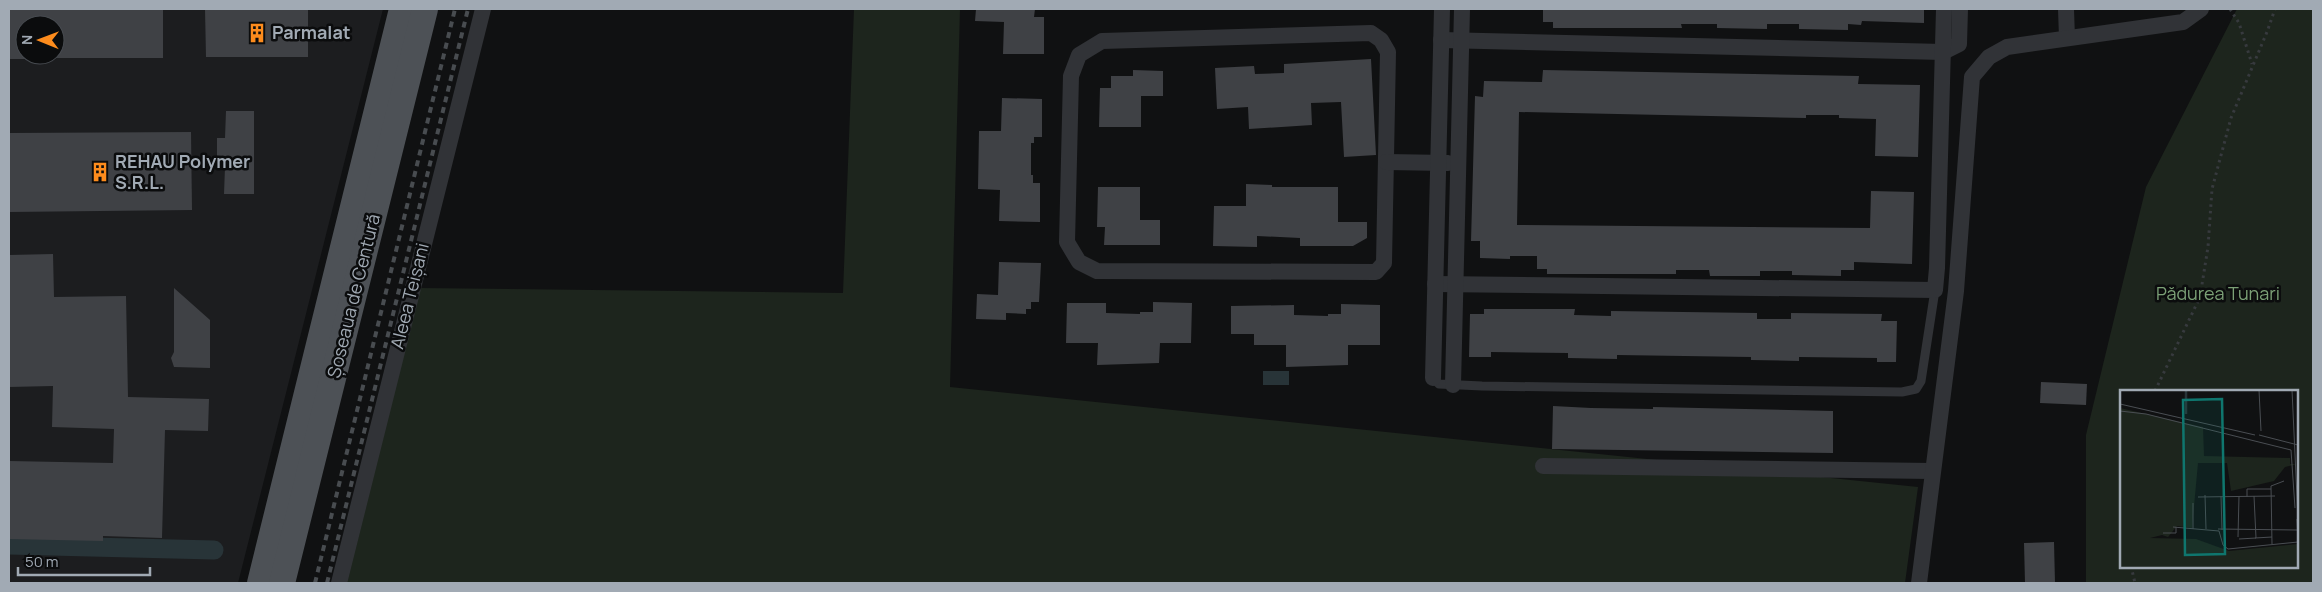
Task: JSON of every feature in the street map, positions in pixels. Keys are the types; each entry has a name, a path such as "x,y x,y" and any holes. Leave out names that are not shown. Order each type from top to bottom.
{"main road":[{"name":"Șoseaua de Centură","path":"260,583 402,9"},
{"name":"Șoseaua de Centură","path":"282,583 424,9"}],"street":[{"name":"Aleea Teișani","path":"339,583 484,9"},
{"path":"1433,378 1442,9"},
{"path":"1453,385 1462,9"},
{"path":"1435,284 1935,290 1938,268 1944,9"},
{"path":"1441,40 1943,52 1959,44 1960,9"},
{"path":"2066,9 2067,32"},
{"path":"2067,32 2070,9"},
{"path":"1919,583 1956,292 1972,77 1989,57 2007,47 2067,32 2183,22 2201,9"},
{"path":"1371,33 1381,40 1388,52 1386,162 1384,263 1380,270 1373,273 1097,271 1079,262 1067,242 1071,76 1078,55 1102,41 1371,33"},
{"path":"1386,162 1458,163"},
{"path":"1543,466 1932,471"}],"lane":[{"path":"1433,378 1439,384 1453,385 1902,392 1916,389 1921,381 1935,290"}],"path":[{"path":"2230,9 2239,23 2252,65"},
{"path":"2155,390 2200,297 2208,246 2212,189 2231,118 2252,65 2268,32 2275,9"},
{"path":"2131,567 2135,583"}],"shaded area":[{"path":"9,9 383,9 238,583 9,583"},
{"path":"1263,371 1289,371 1289,385 1263,385"}],"green space":[{"path":"854,9 960,9 950,387 1918,487 1905,583 342,583 417,288 843,293"},
{"name":"Pădurea Tunari","path":"2237,9 2313,9 2313,583 2086,583 2086,435 2146,187"}],"building":[{"path":"9,9 163,9 163,58 65,58 65,15 15,15 15,59 9,59"},
{"name":"Parmalat","path":"205,9 308,9 308,57 206,57"},
{"path":"976,9 1035,9 1034,17 1044,17 1044,54 1003,54 1004,22 975,21"},
{"path":"1543,9 1924,9 1924,23 1862,21 1861,25 1848,24 1848,30 1799,29 1799,24 1767,24 1767,29 1717,28 1717,24 1681,24 1682,28 1553,28 1553,22 1543,22"},
{"path":"1371,59 1376,155 1344,157 1341,102 1311,103 1312,125 1249,129 1248,107 1217,109 1215,68 1254,66 1255,74 1284,73 1284,64"},
{"path":"1133,70 1163,71 1163,96 1141,96 1141,127 1099,127 1100,88 1111,88 1111,76 1133,76"},
{"path":"1543,70 1859,76 1858,84 1920,85 1918,157 1875,156 1876,119 1839,118 1839,115 1806,115 1806,118 1519,112 1517,225 1870,228 1871,191 1914,192 1912,264 1854,262 1854,270 1841,270 1841,276 1792,275 1792,271 1760,271 1760,276 1710,276 1709,270 1676,270 1676,274 1547,274 1547,269 1537,269 1537,256 1510,256 1510,259 1480,258 1480,241 1471,241 1475,96 1483,97 1484,81 1542,82"},
{"path":"1002,98 1042,99 1042,137 1034,137 1034,143 1031,143 1031,175 1033,175 1033,183 1040,183 1040,222 999,221 1000,190 978,189 979,131 1001,131"},
{"path":"226,111 254,111 254,194 224,194 225,167 217,167 217,138 225,138"},
{"name":"REHAU Polymer S.R.L.","path":"191,132 192,210 9,212 9,133"},
{"path":"1246,184 1272,185 1272,187 1338,187 1338,222 1367,222 1367,238 1353,246 1300,246 1300,238 1257,236 1257,247 1213,246 1214,206 1246,206"},
{"path":"1098,187 1140,187 1140,220 1160,220 1160,245 1104,245 1105,227 1097,227"},
{"path":"53,254 54,297 126,296 128,397 209,399 208,431 165,430 162,538 103,536 103,541 9,539 9,461 113,463 114,429 52,427 53,386 9,387 9,255"},
{"path":"999,262 1041,263 1039,302 1031,302 1031,309 1026,309 1026,314 1006,313 1006,320 976,319 977,294 998,295"},
{"path":"174,288 210,320 210,368 174,367 171,358 174,352"},
{"path":"1153,302 1192,303 1191,343 1160,343 1159,363 1097,365 1098,343 1066,343 1067,303 1106,303 1106,313 1140,314 1140,312 1153,312"},
{"path":"1341,304 1380,305 1380,345 1348,345 1348,365 1286,367 1286,345 1254,345 1254,334 1231,334 1231,306 1294,305 1294,315 1328,316 1328,314 1341,314"},
{"path":"1484,309 1575,309 1574,315 1611,316 1611,311 1757,313 1757,319 1791,319 1791,313 1882,314 1881,321 1897,321 1896,362 1877,362 1877,358 1799,357 1799,361 1751,360 1751,357 1617,355 1617,359 1568,358 1568,353 1491,352 1491,357 1469,357 1470,314 1484,314"},
{"path":"2041,382 2087,384 2086,405 2040,403"},
{"path":"1553,406 1833,411 1833,453 1552,449"},
{"path":"2054,542 2055,583 2025,583 2024,543"}],"waterway":[{"path":"9,545 214,550"}],"railway":[{"path":"315,583 455,9"},
{"path":"327,583 468,9"}],"place":[{"name":"Parmalat","path":"257,33"},
{"name":"REHAU Polymer S.R.L.","path":"100,172"}]}
